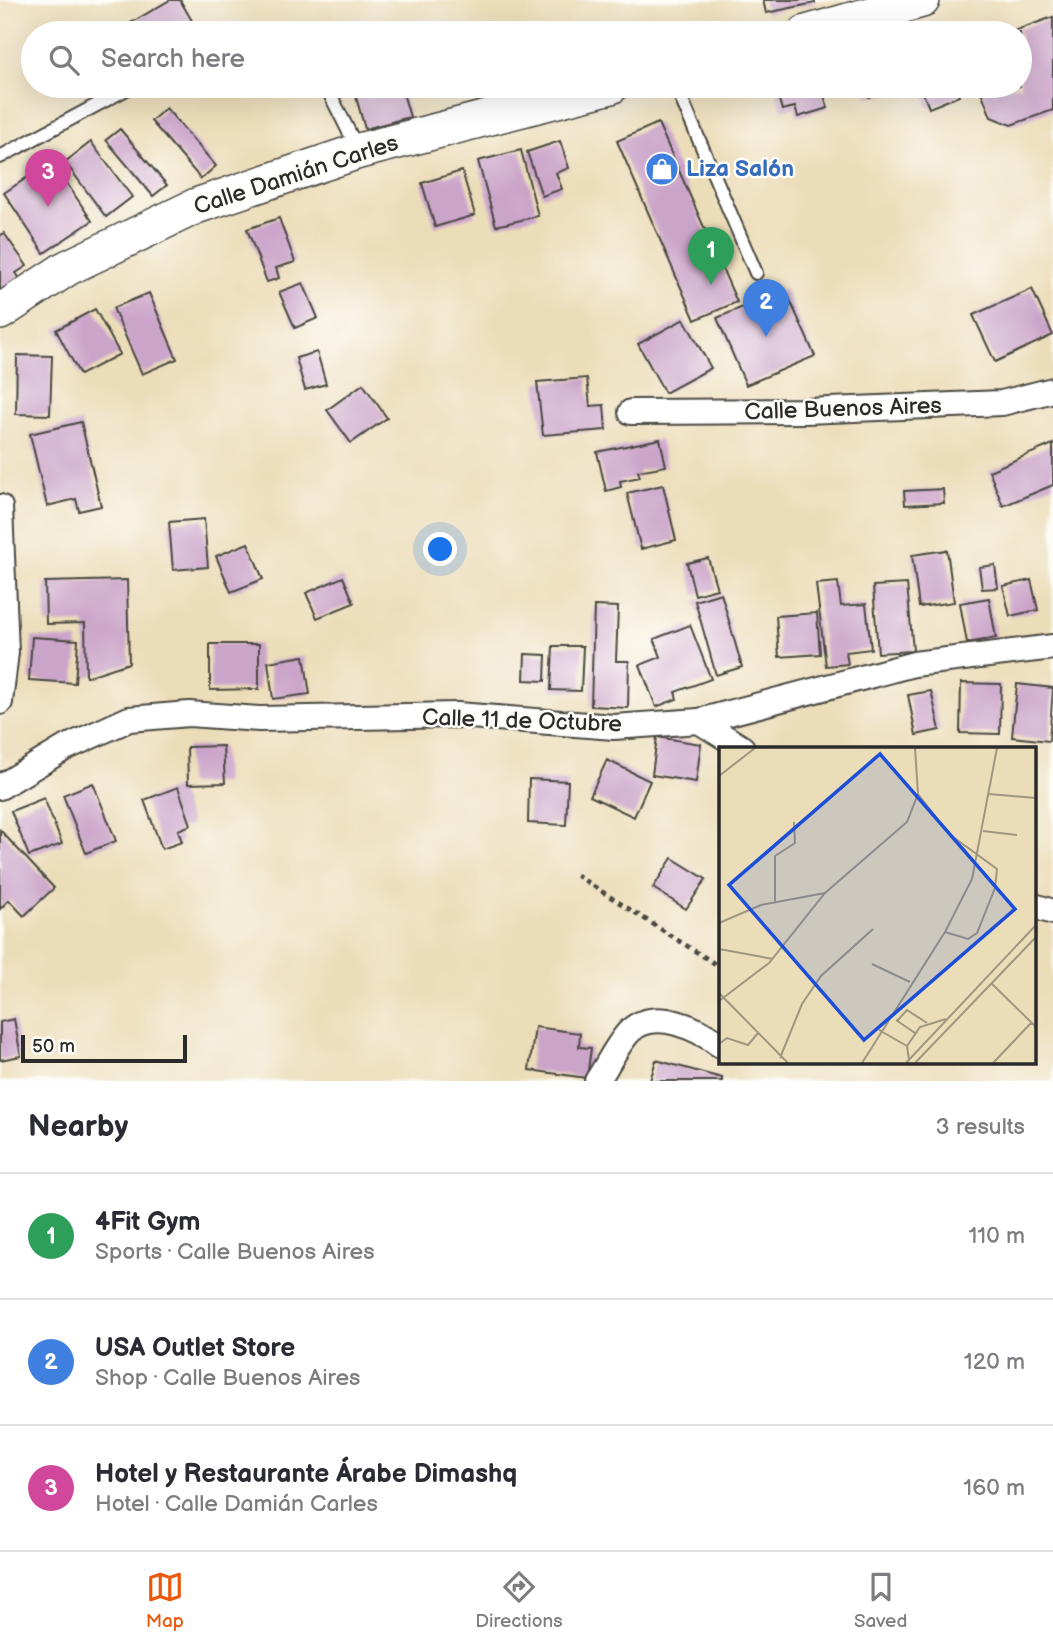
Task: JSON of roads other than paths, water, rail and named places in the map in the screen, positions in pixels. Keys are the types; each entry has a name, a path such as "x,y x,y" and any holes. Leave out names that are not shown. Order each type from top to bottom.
{"street":[{"path":"834,21 863,9 922,0"},
{"name":"Calle Damián Carles","path":"0,312 67,268 195,206 359,151 564,98"},
{"name":"Calle Buenos Aires","path":"631,412 805,411 1002,403 1053,390"},
{"path":"0,507 6,652 0,702"},
{"name":"Calle 11 de Octubre","path":"0,787 65,748 130,719 189,714 259,719 457,715 614,727 699,721 914,664 1053,647"},
{"path":"699,721 740,747"},
{"path":"1036,907 1053,912"},
{"path":"597,1081 631,1030 648,1022 673,1021 702,1031 719,1044"}],"lane":[{"path":"0,157 110,98"},
{"path":"332,98 359,151"},
{"path":"681,98 756,273"}],"place":[{"name":"Liza Salón","path":"662,169"},
{"name":"Hotel y Restaurante Árabe Dimashq","path":"48,207"},
{"name":"4Fit Gym","path":"711,285"},
{"name":"USA Outlet Store","path":"766,337"}]}
